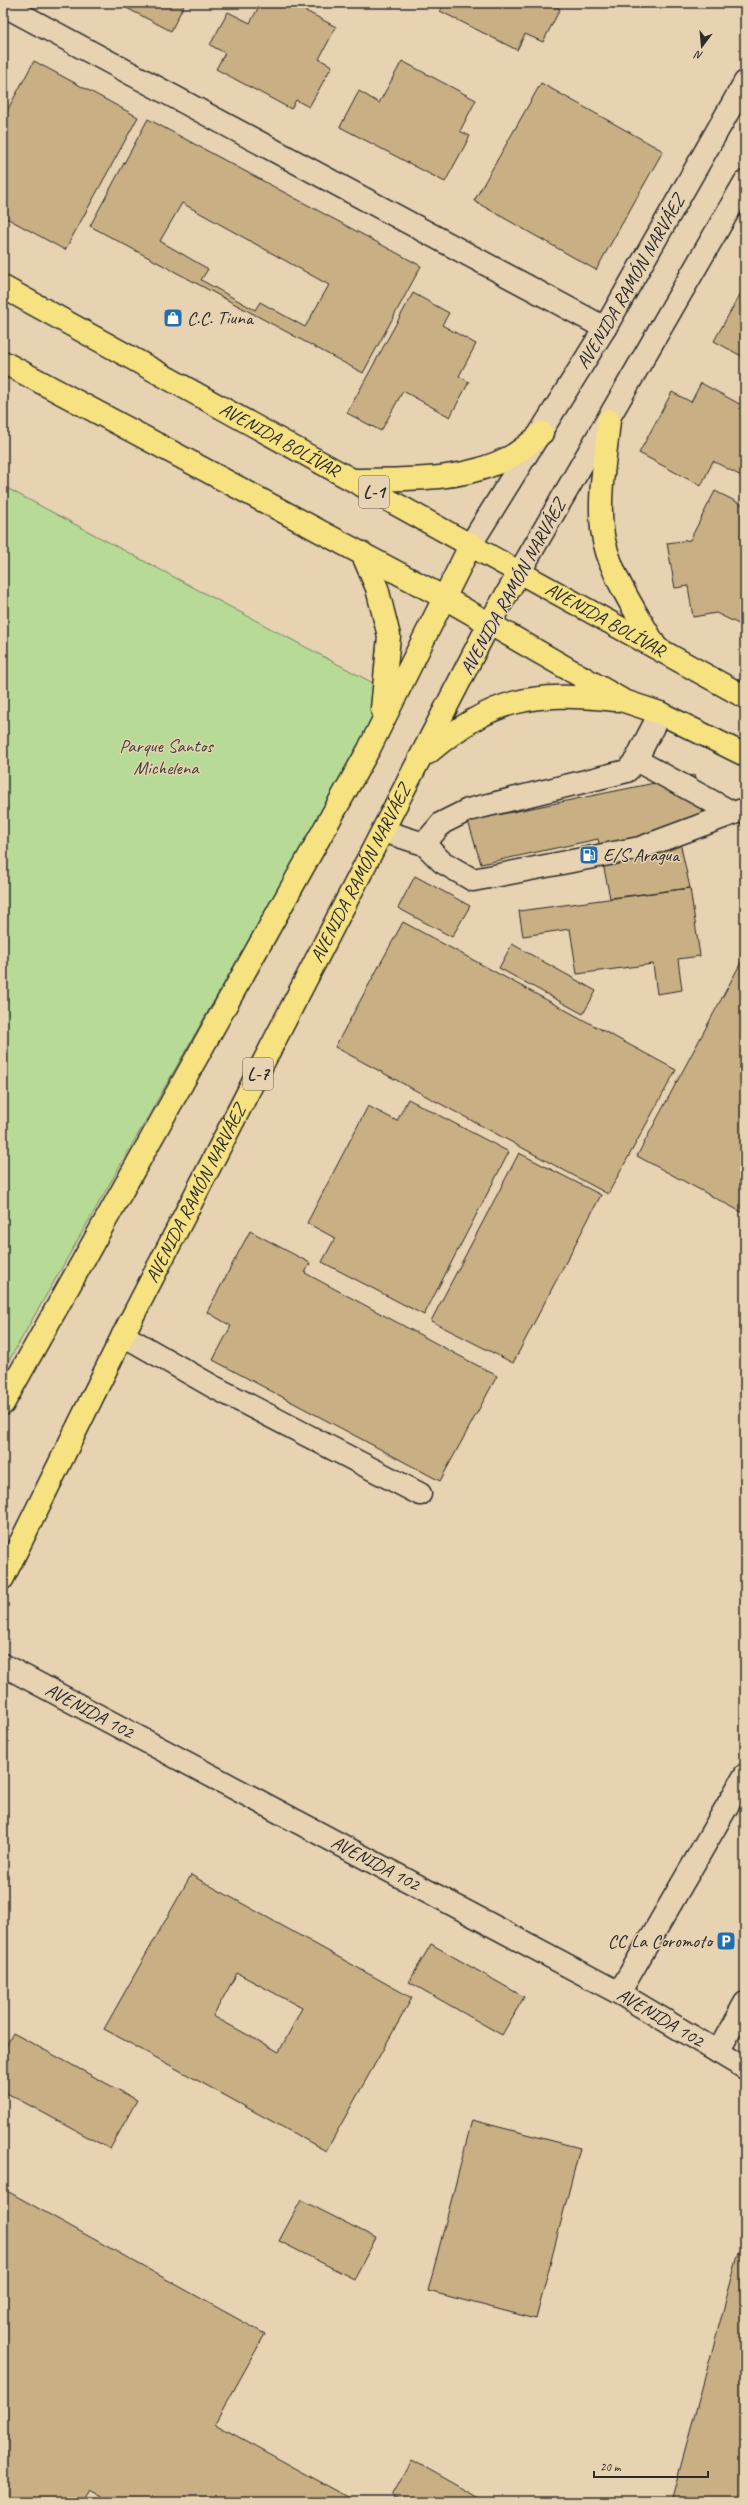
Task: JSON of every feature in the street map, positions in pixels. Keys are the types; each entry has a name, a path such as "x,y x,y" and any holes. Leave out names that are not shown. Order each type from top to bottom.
{"main road":[{"name":"AVENIDA BOLÍVAR","path":"3,287 471,544 519,573 745,697"},
{"path":"3,362 443,597 624,701 660,713 745,754"},
{"path":"609,420 601,497 602,530 614,570 656,647"},
{"path":"353,480 404,479 481,470 511,456 542,433"},
{"name":"AVENIDA RAMÓN NARVÁEZ","path":"3,1404 378,731 443,597 471,544"},
{"path":"362,553 376,588 389,636 385,689 378,731"},
{"name":"AVENIDA RAMÓN NARVÁEZ","path":"3,1578 123,1335 489,624 519,573"},
{"path":"420,759 452,732 486,712 512,703 541,697 572,695 624,701"}],"street":[{"path":"3,5 605,328"},
{"name":"AVENIDA RAMÓN NARVÁEZ","path":"471,544 542,433 605,328 745,82"},
{"name":"AVENIDA RAMÓN NARVÁEZ","path":"519,573 609,420 745,182"},
{"path":"424,844 442,823 468,810 627,771 636,760 660,713"},
{"path":"636,760 739,811"},
{"path":"383,831 424,844 442,862 472,880 640,848 739,811"},
{"path":"123,1335 212,1386 420,1494"},
{"name":"AVENIDA 102","path":"3,1665 619,1993 745,2068"},
{"path":"619,1993 745,1775"},
{"path":"718,2052 745,2003"}],"green space":[{"name":"Parque Santos Michelena","path":"3,486 390,692 3,1371"}],"building":[{"path":"117,3 185,3 171,31"},
{"path":"261,3 291,3 336,27 319,59 332,66 309,107 296,100 291,109 216,69 225,53 210,45 228,12 250,23"},
{"path":"444,3 548,3 560,9 543,42 525,34 517,50 440,11"},
{"path":"34,61 138,117 65,250 3,216 3,118"},
{"path":"402,61 476,100 460,131 470,136 445,182 340,127 359,91 379,103"},
{"path":"541,83 663,151 596,270 474,201"},
{"path":"148,119 421,266 363,373 90,226"},
{"path":"182,203 329,285 305,327 260,302 255,310 201,280 208,269 160,241"},
{"path":"743,289 745,291 745,358 714,341"},
{"path":"413,293 449,313 442,325 476,344 459,376 469,382 450,417 403,391 381,431 347,413"},
{"path":"701,383 745,407 745,478 713,461 701,486 639,453 672,392 691,402"},
{"path":"715,491 745,506 745,627 716,613 693,617 688,586 675,588 667,543 690,540"},
{"path":"694,775 704,818 676,824 690,888 610,898 598,839 481,864 468,821"},
{"path":"415,876 470,906 452,937 398,908"},
{"path":"690,888 700,956 678,959 682,990 657,994 653,964 577,974 570,929 523,936 519,911"},
{"path":"403,922 676,1070 608,1194 335,1047"},
{"path":"512,944 596,991 583,1014 499,968"},
{"path":"745,955 745,1214 637,1156"},
{"path":"408,1099 509,1152 424,1315 322,1262 335,1238 307,1223 368,1106 397,1121"},
{"path":"519,1153 601,1195 513,1363 431,1321"},
{"path":"250,1231 310,1263 305,1273 497,1376 440,1481 213,1360 231,1326 207,1312"},
{"path":"191,1875 412,1998 326,2151 104,2029","holes":["237,1973 302,2008 279,2052 213,2016"]},
{"path":"431,1944 524,1997 502,2035 409,1982"},
{"path":"13,2033 137,2100 110,2149 3,2091 3,2052"},
{"path":"472,2120 580,2148 536,2319 428,2291"},
{"path":"7,2191 265,2334 215,2424 357,2502 112,2502 89,2489 81,2502 3,2502 3,2197"},
{"path":"301,2200 376,2238 354,2279 279,2241"},
{"path":"739,2252 745,2254 745,2502 671,2502"},
{"path":"412,2460 487,2502 403,2502 392,2496"}],"place":[{"name":"C.C. Tiuna","path":"173,318"},
{"name":"E/S Aragua","path":"589,855"},
{"name":"CC La Coromoto","path":"726,1941"}]}
